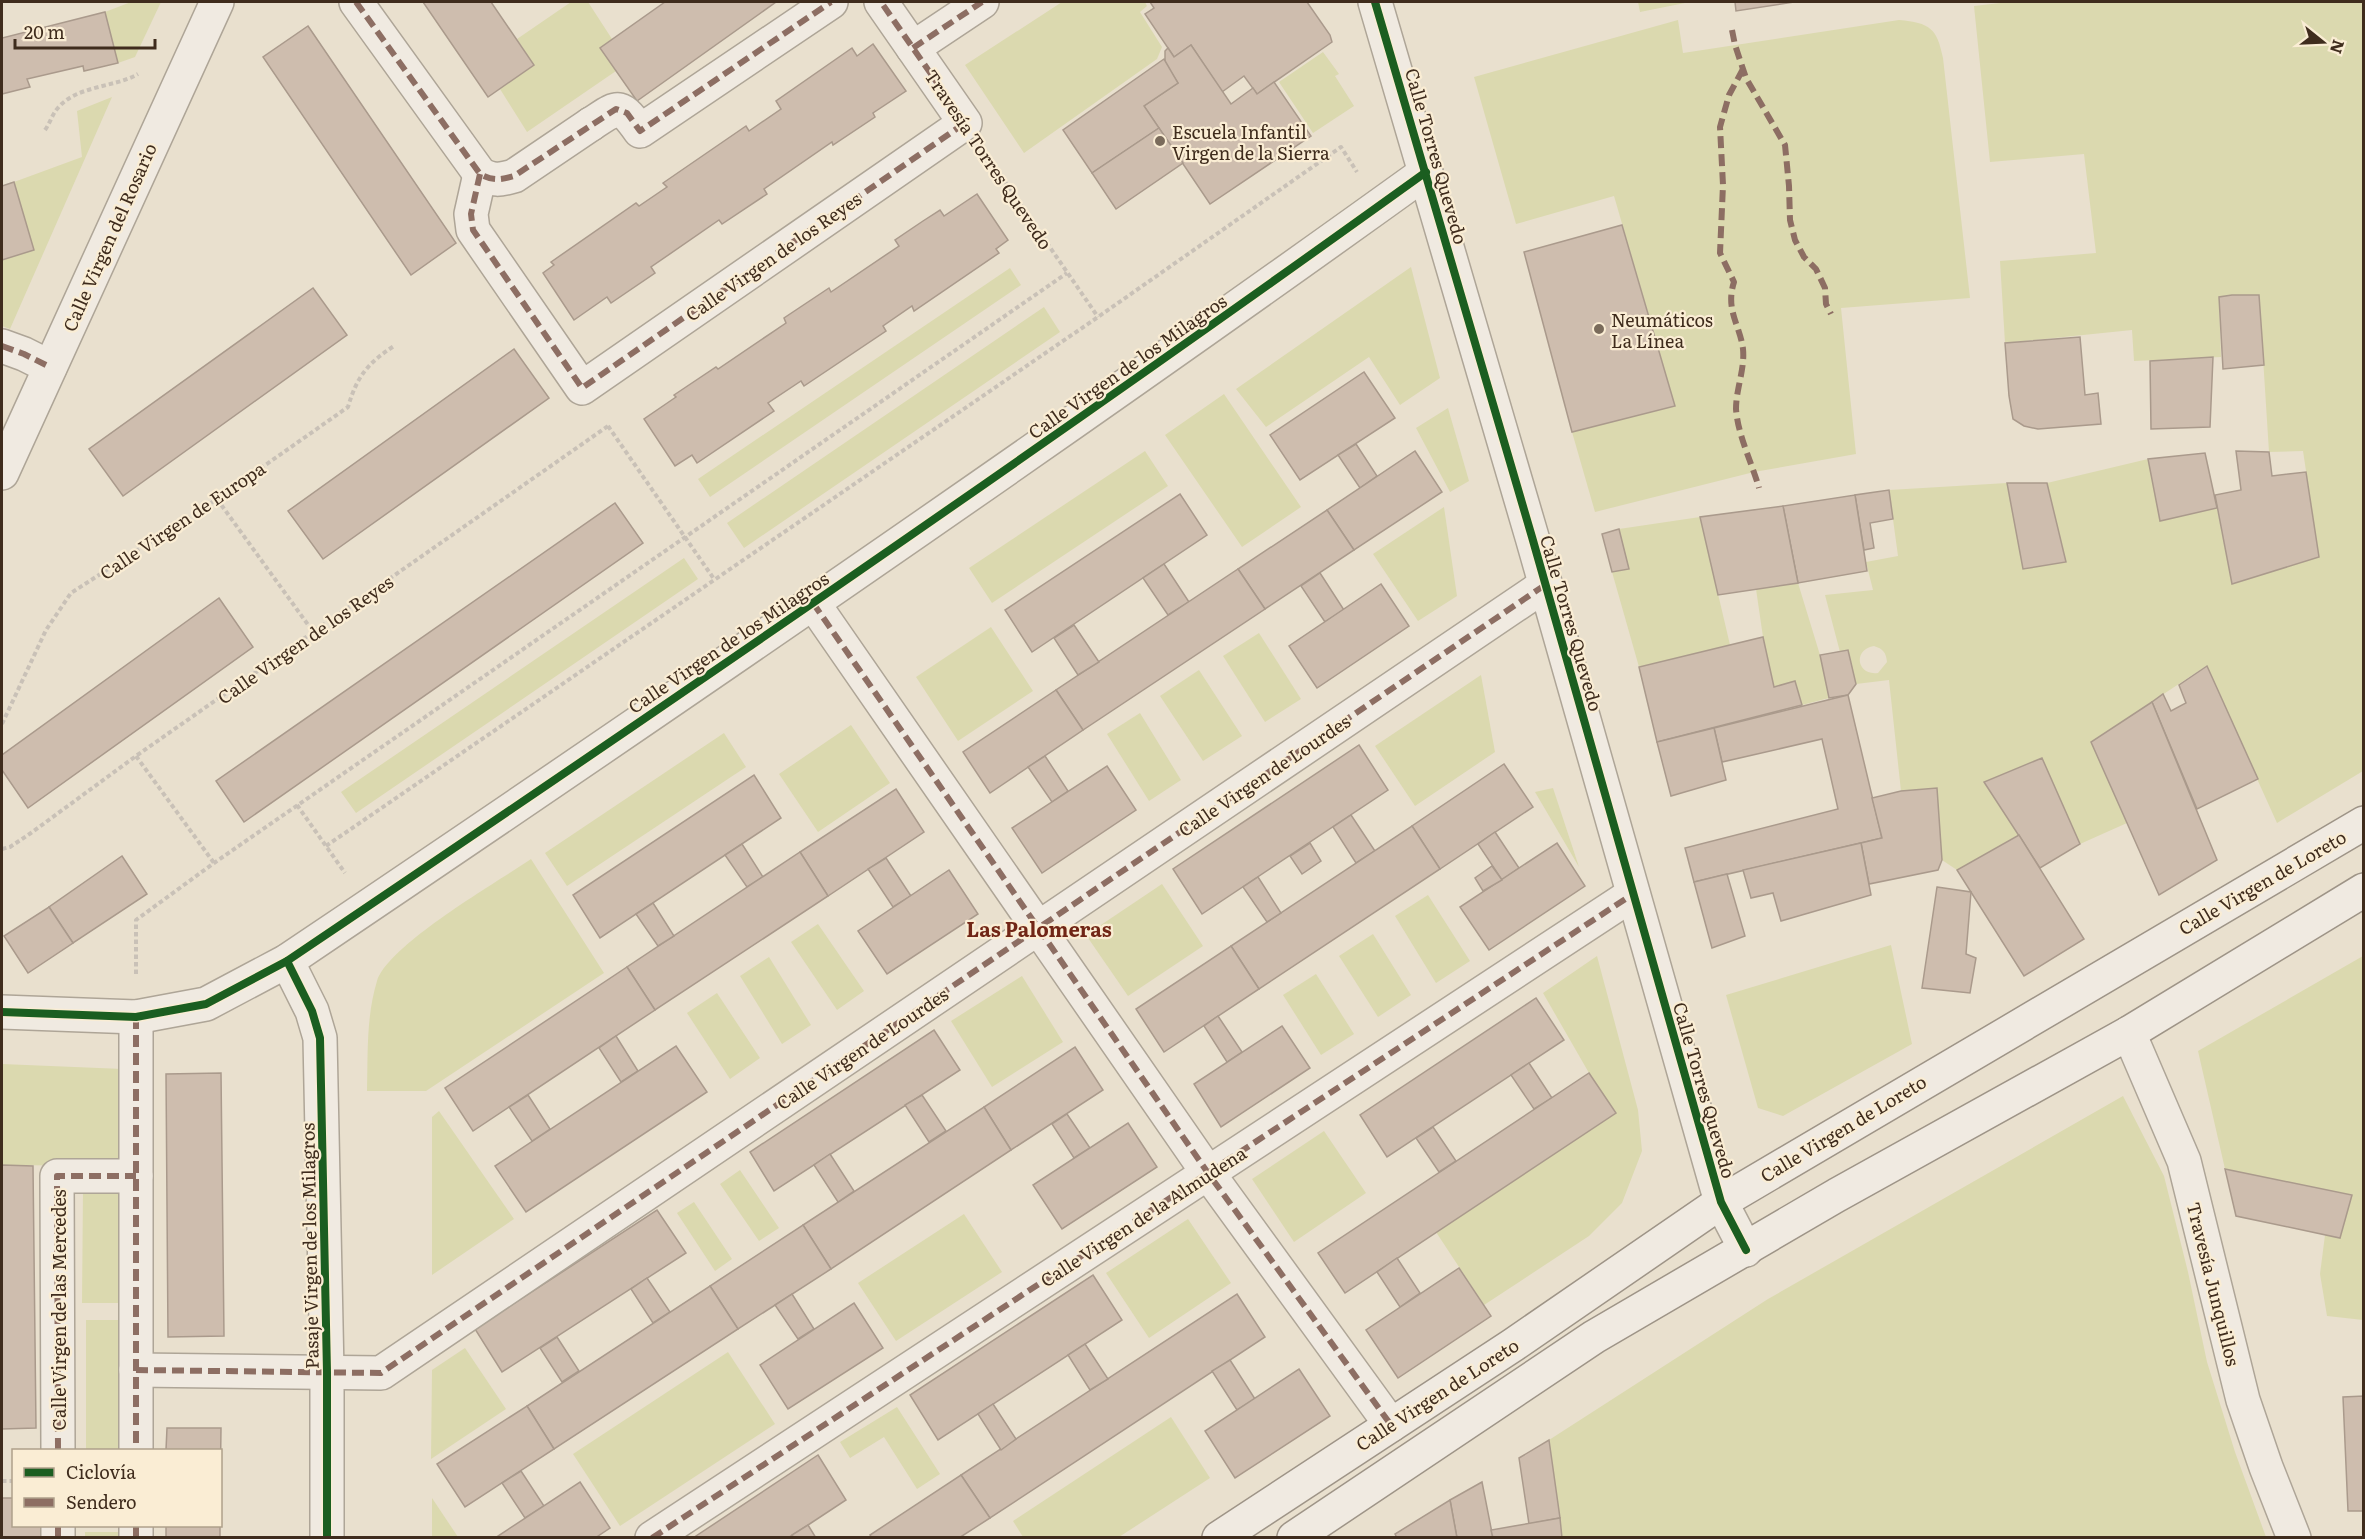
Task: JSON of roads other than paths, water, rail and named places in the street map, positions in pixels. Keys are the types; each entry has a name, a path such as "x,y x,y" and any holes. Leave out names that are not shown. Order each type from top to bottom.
{"street":[{"name":"Calle Virgen del Rosario","path":"2,473 217,2"},
{"path":"356,2 480,174 489,179 499,180 514,176 611,111 627,112 640,131 831,2"},
{"name":"Travesía Torres Quevedo","path":"881,2 965,123"},
{"path":"913,48 982,2"},
{"name":"Calle Torres Quevedo","path":"1376,2 1721,1202 1746,1250"},
{"name":"Calle Virgen de los Reyes","path":"480,174 471,214 472,230 582,388 965,123"},
{"name":"Calle Virgen de los Milagros","path":"2,1012 136,1017 207,1004 287,961 1124,388 1426,172"},
{"path":"2,346 50,367"},
{"name":"Calle Virgen de Lourdes","path":"136,1370 381,1373 1545,585"},
{"path":"813,603 1208,1173 1391,1425"},
{"name":"Calle Virgen de Loreto","path":"1219,1538 1576,1303 1721,1202 2364,823"},
{"name":"Calle Virgen de Loreto","path":"1304,1535 1594,1337 1837,1195 2129,1033 2364,890"},
{"name":"Calle Virgen de la Almudena","path":"652,1538 1633,894"},
{"name":"Pasaje Virgen de los Milagros","path":"287,961 312,1011 320,1038 327,1372 327,1538"},
{"path":"136,1017 136,1449"},
{"name":"Travesía Junquillos","path":"2129,1033 2184,1161 2243,1400 2265,1467 2294,1538"},
{"name":"Calle Virgen de las Mercedes","path":"58,1449 57,1176 136,1176"}],"place":[{"name":"Escuela Infantil Virgen de la Sierra","path":"1160,141"},
{"name":"Neumáticos La Línea","path":"1599,329"}],"district":[{"name":"Las Palomeras","path":"1039,928"}]}
